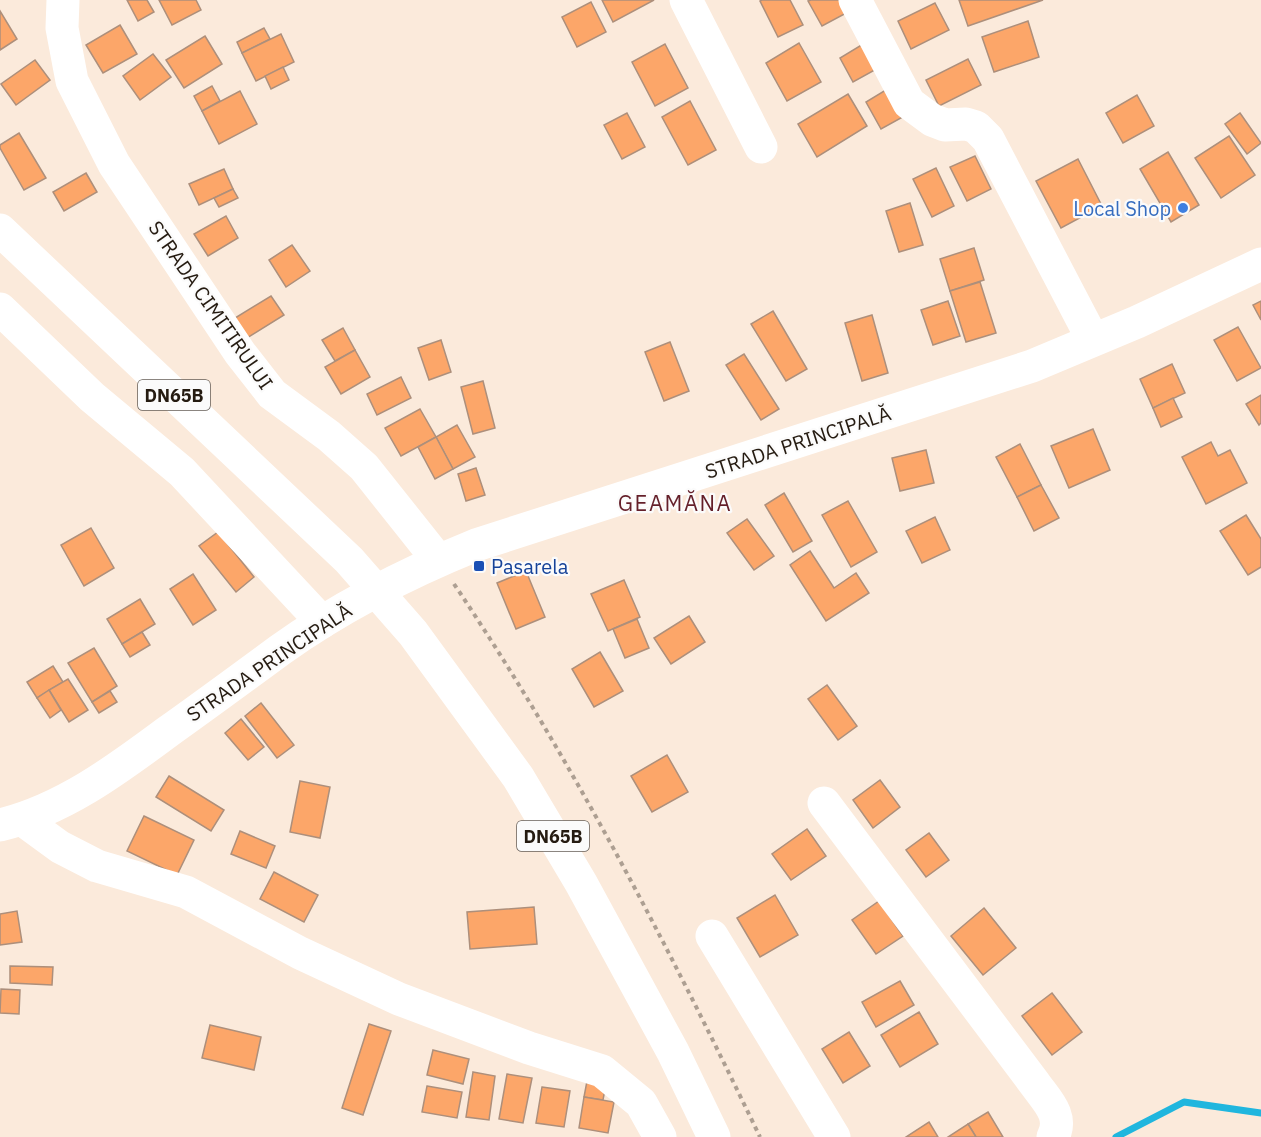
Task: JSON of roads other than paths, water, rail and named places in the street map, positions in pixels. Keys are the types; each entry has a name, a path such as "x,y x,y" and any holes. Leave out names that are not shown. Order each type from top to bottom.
{"street":[{"name":"STRADA CIMITIRULUI","path":"63,0 62,28 72,81 114,164 240,353 272,394 329,436 364,467 438,561"},
{"path":"686,0 761,147"},
{"path":"855,0 909,103 932,120 945,125 966,124 976,127 988,139 1094,340"},
{"name":"DN65B","path":"0,230 349,560 413,633 518,777 581,883 662,1032 714,1137"},
{"name":"STRADA PRINCIPALĂ","path":"11,823 52,808 115,770 322,622 438,561 487,542 1032,366 1261,264"},
{"path":"0,309 92,398 182,472 322,622"},
{"path":"824,803 1058,1117 1057,1130 1053,1137"},
{"path":"11,823 96,866 186,892 300,953 399,999 529,1048 602,1071 641,1103 660,1137"},
{"path":"712,936 834,1137"}],"waterway":[{"path":"1116,1137 1184,1102 1261,1113"}],"place":[{"name":"Local Shop","path":"1183,208"},
{"name":"Pasarela","path":"479,566"}],"district":[{"name":"GEAMĂNA","path":"675,502"}]}
